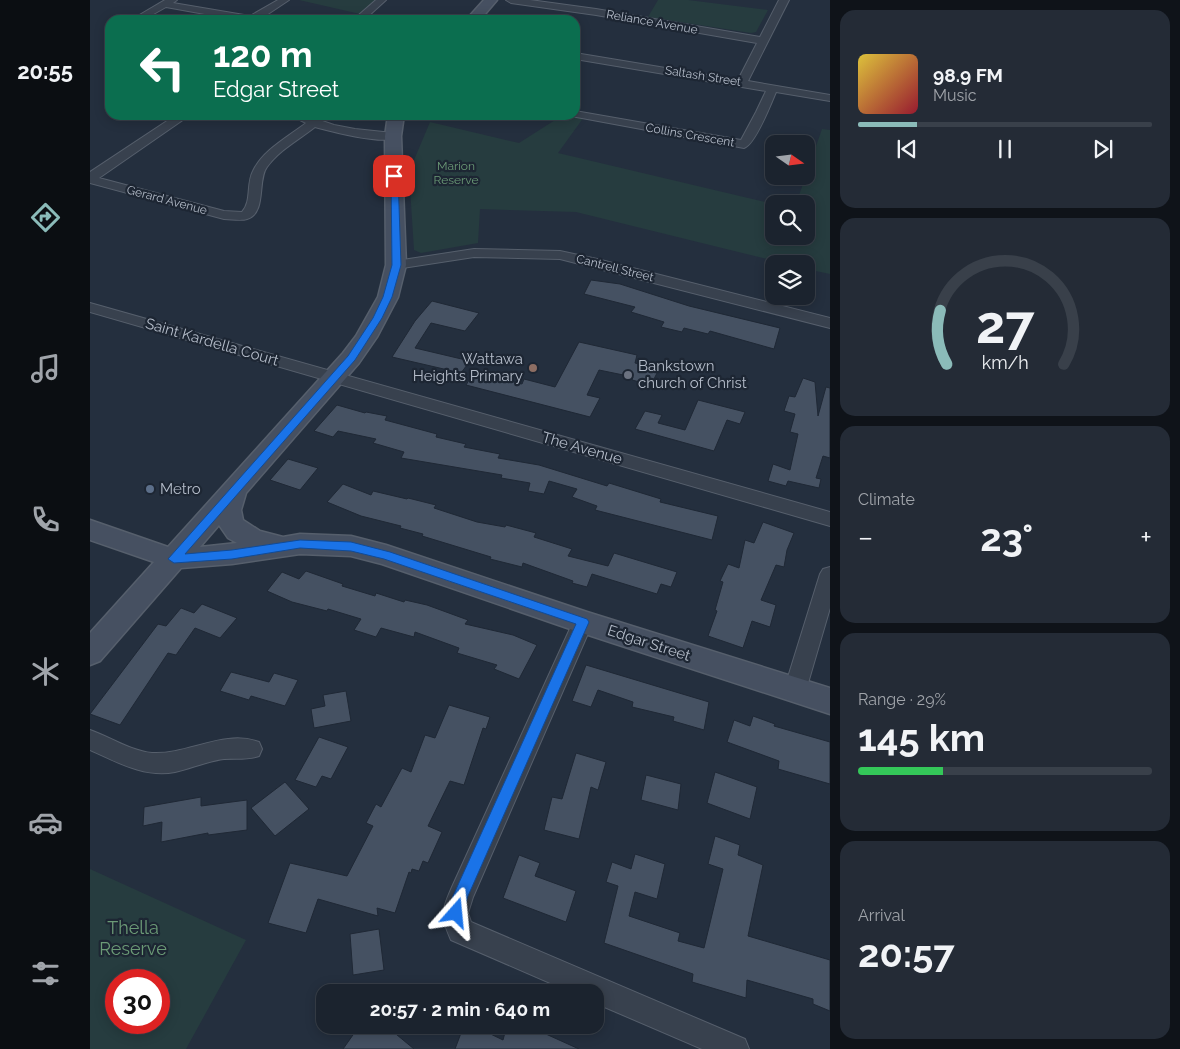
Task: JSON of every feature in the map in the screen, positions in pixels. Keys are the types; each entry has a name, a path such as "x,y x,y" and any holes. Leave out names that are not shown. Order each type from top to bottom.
{"main road":[{"path":"478,15 491,0"},
{"path":"90,653 334,378 351,358 377,318 388,297 396,265 392,136 395,120"},
{"path":"234,491 228,510 229,520 234,528 244,536 285,546"},
{"name":"Edgar Street","path":"90,530 174,559 232,554 285,546 324,544 360,548 830,701"}],"street":[{"path":"261,15 284,0"},
{"path":"364,15 381,0"},
{"name":"Reliance Avenue","path":"511,0 596,12 764,41"},
{"path":"596,12 604,0"},
{"path":"742,83 784,0"},
{"path":"145,15 168,2 229,15"},
{"name":"Saltash Street","path":"580,57 830,98"},
{"name":"Collins Crescent","path":"580,115 744,144 762,112 772,88"},
{"path":"90,179 177,120"},
{"path":"307,120 348,132 392,136"},
{"path":"256,225 245,216 251,208 258,172 264,162 313,123"},
{"name":"Gerard Avenue","path":"90,179 224,215 245,216"},
{"name":"Cantrell Street","path":"396,265 474,253 560,255 830,324"},
{"name":"Saint Kardella Court","path":"90,308 334,378"},
{"name":"The Avenue","path":"334,378 830,519"},
{"path":"795,690 830,574"},
{"path":"583,622 461,896 456,913 460,931 735,1049"},
{"path":"90,740 135,759 150,763 181,760 224,749 251,749"}],"green space":[{"path":"299,0 376,0 360,14"},
{"path":"658,0 688,0 768,10 756,32 751,33 648,17"},
{"name":"Marion Reserve","path":"580,117 584,117 558,153 765,202 765,245 815,245 815,195 799,195 803,185 815,185 815,149 822,129 830,130 830,274 815,271 815,255 765,255 765,259 576,212 480,209 478,243 421,253 414,250 409,172 430,122 519,143 555,120 580,120"},
{"name":"Thella Reserve","path":"90,869 246,940 186,1049 90,1049"}],"building":[{"path":"591,280 620,284 689,306 780,328 774,349 710,331 708,334 684,328 682,332 661,327 664,322 631,312 635,307 584,294"},
{"path":"432,301 479,313 465,331 431,323 415,348 470,361 461,373 392,357 415,321"},
{"path":"579,342 637,355 635,363 659,369 651,385 632,380 633,377 599,370 587,395 600,398 590,417 466,385 474,372 522,384 524,379 555,387"},
{"path":"803,378 815,382 818,416 826,387 830,388 830,458 823,456 816,478 821,479 819,488 788,481 786,486 768,481 773,464 790,470 798,434 790,432 795,414 784,411 789,396 795,397"},
{"path":"698,400 745,412 740,424 727,420 714,451 635,429 645,411 662,415 658,423 685,430"},
{"path":"337,405 365,413 387,416 385,420 437,434 436,437 466,444 464,447 500,454 498,458 539,465 607,486 609,483 661,499 660,502 718,516 712,540 595,510 597,506 572,497 577,489 549,481 544,494 528,491 530,483 501,478 502,475 401,458 404,452 373,443 376,439 338,431 333,437 314,431"},
{"path":"288,459 318,468 300,490 270,480"},
{"path":"343,484 371,495 373,491 436,505 434,508 477,522 505,527 506,525 536,533 534,537 572,549 568,556 608,566 614,553 677,572 671,587 661,584 657,594 592,574 587,587 572,583 573,581 523,563 522,567 490,559 491,557 422,536 423,534 400,528 401,526 361,516 327,502"},
{"path":"763,522 794,533 787,550 784,567 776,565 761,600 776,605 770,627 752,621 743,648 708,636 717,611 715,610 723,582 720,581 728,564 739,568 745,540 754,543"},
{"path":"306,571 343,584 342,586 375,596 376,593 404,602 405,600 427,605 468,620 465,624 513,635 537,645 519,679 494,669 497,665 457,653 459,648 415,632 414,637 381,628 376,637 354,630 361,619 328,609 327,611 292,602 267,591 282,572 299,579"},
{"path":"202,604 237,618 220,638 195,628 176,655 168,653 120,725 90,714 158,624 166,626 181,608 194,613"},
{"path":"586,665 709,702 704,730 673,721 674,717 632,707 633,702 598,690 591,707 572,701"},
{"path":"231,672 269,682 274,673 298,680 285,706 251,696 249,700 220,691"},
{"path":"346,691 351,721 314,728 311,709 325,706 323,695"},
{"path":"449,705 490,717 486,729 483,728 464,785 450,781 428,826 442,832 428,863 423,861 419,871 412,869 411,873 409,872 395,913 377,908 378,916 318,899 306,933 268,923 290,863 347,876 373,826 366,823 376,804 381,807 402,768 411,772 425,735 435,738"},
{"path":"753,716 775,724 774,726 830,742 830,784 778,769 779,761 727,742 734,720 750,726"},
{"path":"319,737 348,747 331,779 322,776 316,787 295,780"},
{"path":"576,753 606,762 598,790 591,787 579,839 544,830 552,797 562,799"},
{"path":"715,772 757,787 750,819 707,803"},
{"path":"646,775 681,784 678,810 641,800"},
{"path":"285,782 309,809 275,836 251,808"},
{"path":"201,797 201,806 247,800 247,830 208,835 208,833 161,842 162,822 143,826 144,807"},
{"path":"715,836 740,845 738,855 763,865 748,936 830,960 830,1011 813,1004 813,999 747,980 746,998 692,982 693,974 604,943 618,886 606,882 612,862 631,869 635,854 665,864 657,899 635,892 629,916 680,933 678,941 704,948 723,869 708,864"},
{"path":"519,855 540,863 535,876 576,891 566,922 503,898"},
{"path":"379,929 384,970 353,975 350,934"},
{"path":"354,1034 396,1034 414,1049 343,1049"},
{"path":"461,1034 491,1034 503,1040 505,1034 546,1034 579,1049 455,1049"}],"place":[{"name":"Wattawa Heights Primary","path":"533,368"},
{"name":"Bankstown church of Christ","path":"628,375"},
{"name":"Metro","path":"150,489"}],"route":[{"path":"394,176 397,234 396,265 388,297 377,318 351,358 174,559 232,554 300,544 351,546 386,555 583,622 461,896 456,913"}]}
